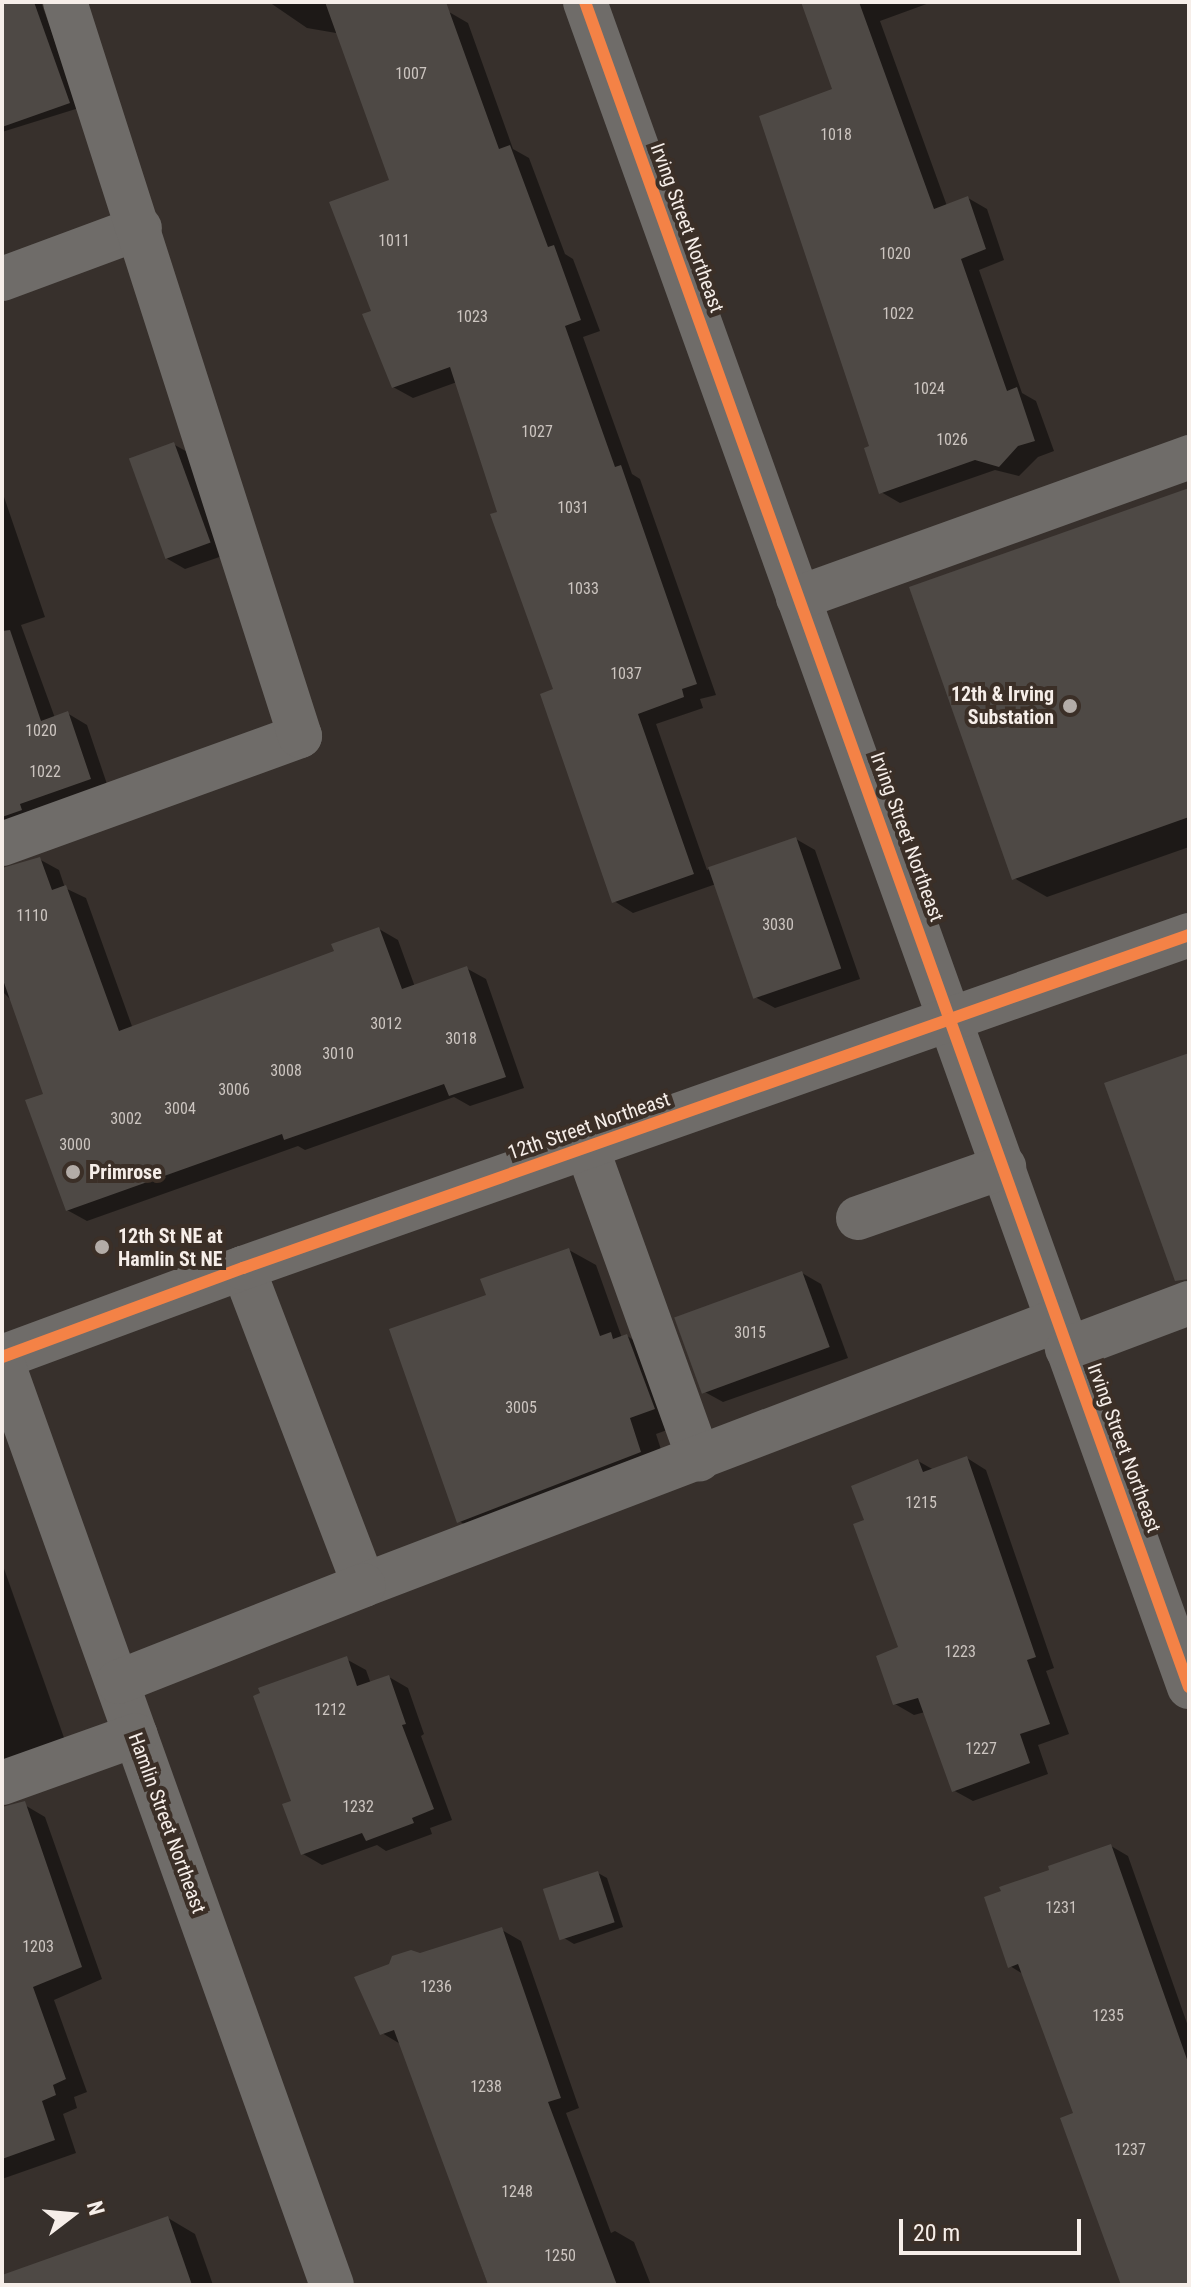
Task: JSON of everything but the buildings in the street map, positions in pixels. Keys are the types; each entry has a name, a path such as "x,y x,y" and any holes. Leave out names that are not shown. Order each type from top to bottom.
{"street":[{"path":"2,844 300,736 140,228 65,2"},
{"name":"Irving Street Northeast","path":"585,2 1189,1687"},
{"path":"2,279 140,228"},
{"path":"798,598 1189,457"},
{"name":"12th Street Northeast","path":"2,1359 243,1268 1189,935"},
{"path":"587,1148 699,1459"},
{"path":"858,1218 1004,1167"},
{"path":"243,1268 364,1585"},
{"path":"118,1682 364,1585 699,1459 1062,1335 1189,1303"},
{"name":"Hamlin Street Northeast","path":"2,1359 332,2285"},
{"path":"2,1783 136,1735"}],"cycle path":[{"path":"585,2 1189,1687"},
{"path":"2,1357 243,1268 1189,935"}],"place":[{"name":"12th & Irving Substation","path":"1070,706"},
{"name":"Primrose","path":"73,1172"},
{"name":"12th St NE at Hamlin St NE","path":"102,1247"}]}
